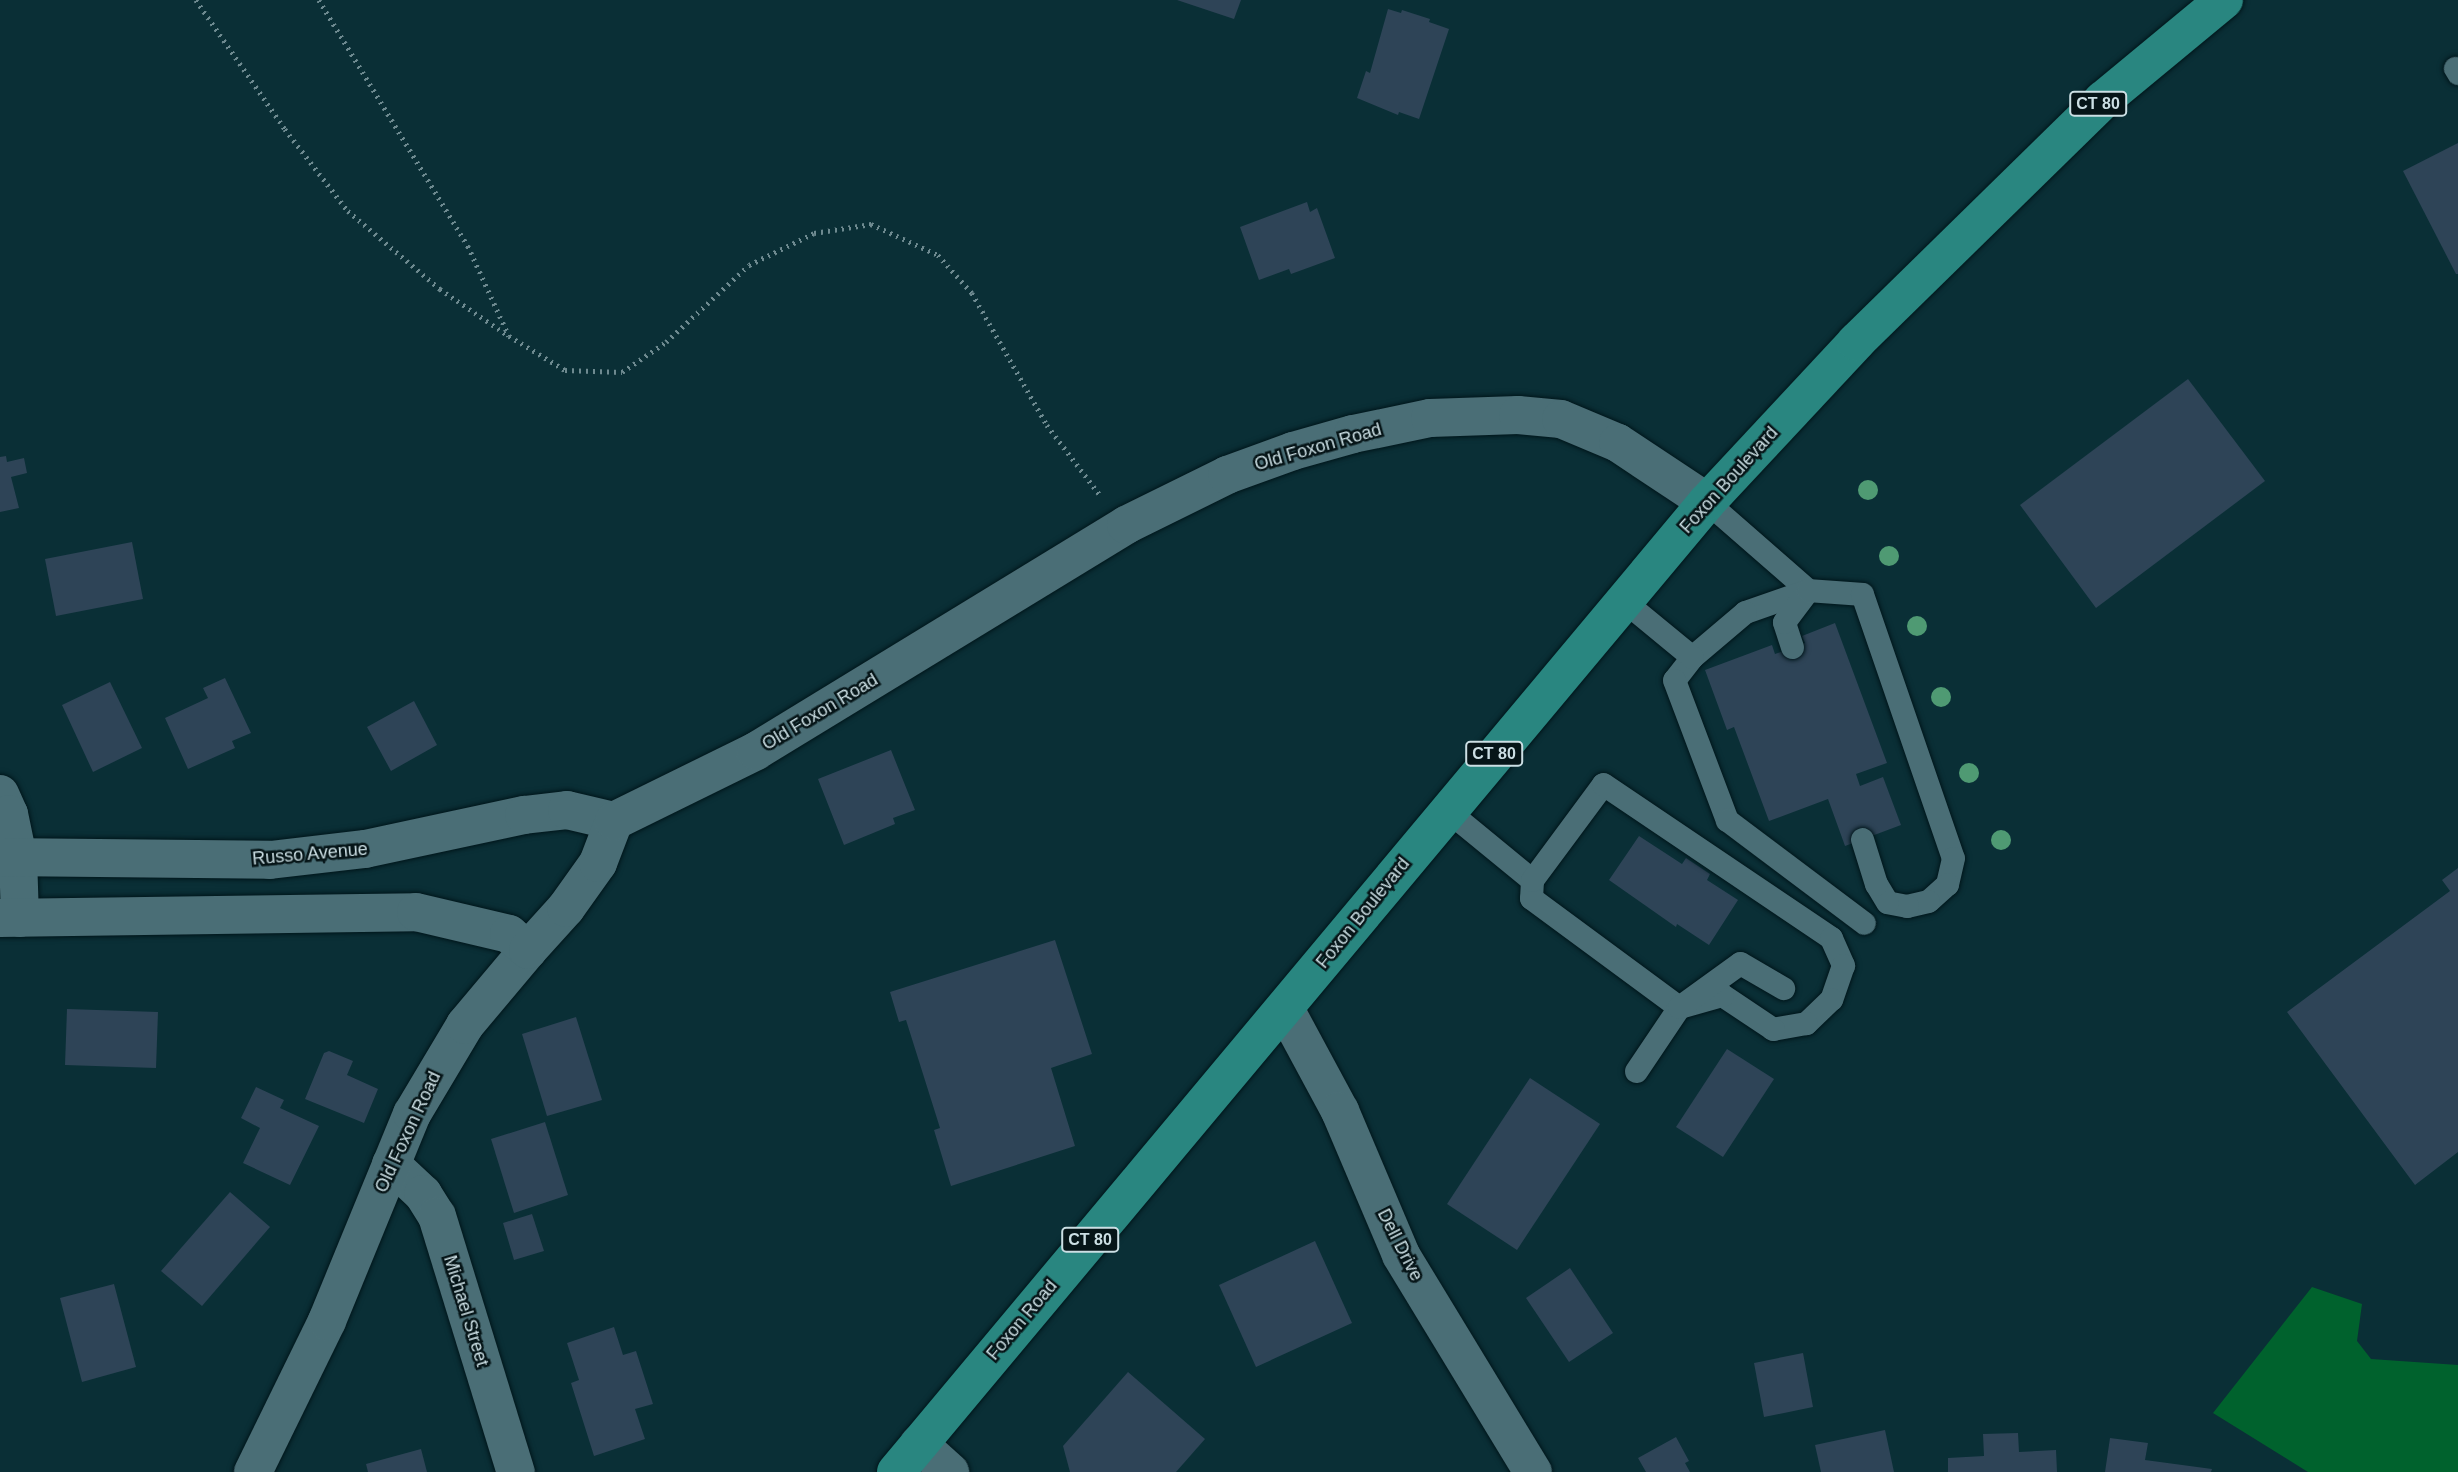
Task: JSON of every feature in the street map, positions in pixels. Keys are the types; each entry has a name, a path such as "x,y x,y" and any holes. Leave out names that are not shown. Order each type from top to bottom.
{"main road":[{"name":"Foxon Boulevard","path":"1285,1009 1707,502 1856,342 2103,100 2224,0"},
{"name":"Foxon Road","path":"907,1458 1285,1009"}],"street":[{"name":"Old Foxon Road","path":"253,1472 327,1321 412,1114 441,1061 487,995 566,908 598,863 614,821 756,751 1126,525 1227,475 1293,451 1430,418 1483,416 1561,419 1618,443 1707,502"},
{"path":"0,794 9,814 10,918 416,912 509,934 528,950"},
{"name":"Russo Avenue","path":"9,857 271,860 365,849 524,815 567,810 614,821"},
{"name":"Dell Drive","path":"1285,1009 1340,1111 1401,1255 1533,1472"},
{"name":"Michael Street","path":"391,1164 423,1194 437,1216 516,1472"},
{"path":"907,1458 950,1472"}],"lane":[{"path":"1707,502 1808,590"},
{"path":"1792,647 1784,622 1808,590"},
{"path":"1862,839 1876,884 1887,902 1907,906 1928,901 1947,884 1953,858 1862,594 1808,590 1745,612 1692,657 1674,680 1727,820 1864,923"},
{"path":"1624,601 1692,657"},
{"path":"1603,784 1831,938 1843,965 1831,999 1806,1023 1773,1029 1722,995 1679,1007 1531,898 1532,880 1603,784"},
{"path":"1448,811 1532,880"},
{"path":"1636,1071 1679,1007 1740,963 1783,988"}],"path":[{"path":"195,0 285,129 348,211 440,289 565,370 622,372 666,342 749,265 814,233 871,224 938,255 972,293 1047,425 1126,525"},
{"path":"318,0 468,246 509,336"}],"green space":[{"path":"2312,1287 2362,1304 2357,1341 2371,1359 2458,1365 2458,1472 2308,1472 2213,1413"}],"building":[{"path":"1177,0 1241,0 1234,19"},
{"path":"1388,9 1401,13 1402,10 1430,19 1429,22 1449,29 1419,119 1399,112 1398,115 1357,98 1366,71 1370,73"},
{"path":"2458,143 2458,274 2456,274 2403,171"},
{"path":"1307,202 1310,212 1317,208 1335,258 1291,274 1289,269 1259,280 1240,227"},
{"path":"2188,379 2265,481 2096,608 2020,505"},
{"path":"6,456 7,462 24,458 27,473 11,477 19,508 0,512 0,457"},
{"path":"132,542 143,599 56,616 45,559"},
{"path":"1835,623 1887,763 1856,774 1860,786 1883,777 1901,825 1845,846 1828,799 1769,821 1734,727 1727,730 1705,670 1772,645 1775,654 1805,643 1802,636"},
{"path":"225,678 251,733 232,741 235,748 188,769 165,718 208,698 203,688"},
{"path":"110,682 142,748 93,772 62,705"},
{"path":"414,701 437,745 391,771 367,727"},
{"path":"891,750 915,810 893,818 895,824 844,845 818,779"},
{"path":"1639,836 1682,864 1686,858 1710,874 1707,880 1738,900 1709,945 1677,924 1676,927 1609,880"},
{"path":"2458,868 2458,1152 2415,1185 2287,1012 2450,891 2442,880"},
{"path":"1055,940 1092,1054 1051,1068 1075,1146 951,1186 934,1130 940,1128 906,1020 899,1022 890,992"},
{"path":"67,1009 158,1012 156,1068 65,1065"},
{"path":"576,1017 602,1100 547,1116 522,1034"},
{"path":"1727,1049 1774,1079 1723,1157 1676,1127"},
{"path":"329,1051 353,1061 347,1075 378,1089 364,1123 305,1099 324,1053"},
{"path":"1530,1078 1600,1124 1517,1250 1447,1204"},
{"path":"256,1087 284,1100 280,1108 319,1126 290,1185 243,1163 260,1128 241,1118"},
{"path":"545,1122 568,1195 514,1213 491,1139"},
{"path":"230,1192 270,1227 202,1306 161,1271"},
{"path":"532,1214 544,1251 514,1260 503,1223"},
{"path":"1315,1241 1352,1323 1256,1367 1219,1285"},
{"path":"1570,1268 1613,1333 1569,1362 1526,1298"},
{"path":"114,1284 136,1367 82,1382 60,1298"},
{"path":"614,1327 623,1355 636,1351 653,1404 635,1409 645,1439 594,1456 571,1383 579,1380 567,1343"},
{"path":"1803,1353 1813,1407 1764,1417 1754,1363"},
{"path":"1128,1372 1205,1439 1176,1472 1070,1472 1063,1446"},
{"path":"1885,1430 1894,1472 1821,1472 1815,1445"},
{"path":"2018,1433 2019,1452 2056,1450 2057,1472 1948,1472 1948,1458 1984,1456 1983,1434"},
{"path":"1676,1437 1689,1461 1685,1463 1690,1472 1646,1472 1638,1458"},
{"path":"2110,1438 2148,1443 2145,1460 2212,1469 2211,1472 2105,1472"},
{"path":"421,1449 427,1472 368,1472 366,1464"}]}
